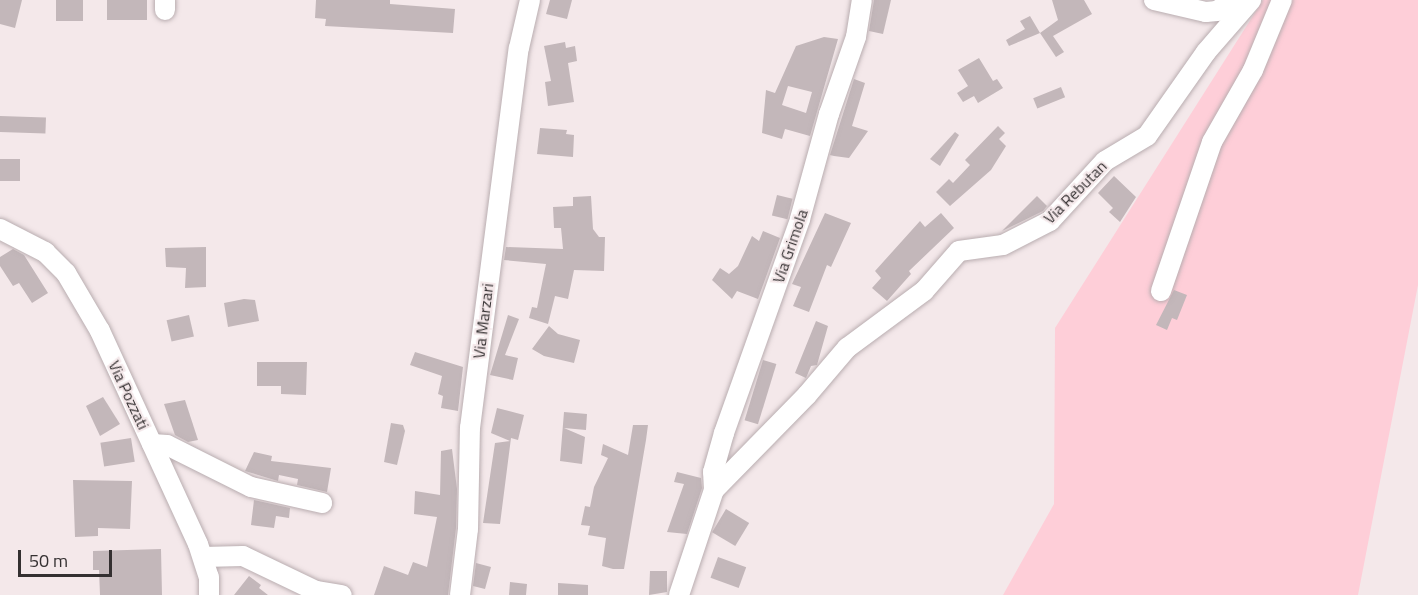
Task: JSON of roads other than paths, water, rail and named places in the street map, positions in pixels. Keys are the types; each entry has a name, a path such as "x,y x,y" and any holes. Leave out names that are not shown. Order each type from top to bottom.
{"street":[{"name":"Via Marzari","path":"460,595 468,529 470,428 519,48 530,0"},
{"name":"Via Grimola","path":"714,490 712,471 800,219 829,114 856,37 862,0"},
{"path":"1154,0 1206,12 1217,11 1233,0"},
{"name":"Via Rebutan","path":"714,490 847,348 924,291 959,251 1003,244 1050,221 1105,160 1147,136 1206,52 1251,0"},
{"path":"1161,291 1212,142 1253,70 1282,0"},
{"name":"Via Pozzati","path":"0,229 45,252 66,273 100,332 203,557 209,595"},
{"path":"152,444 167,445 251,487 322,503"},
{"path":"679,595 714,490"},
{"path":"203,557 243,556 316,591 342,595"}]}
